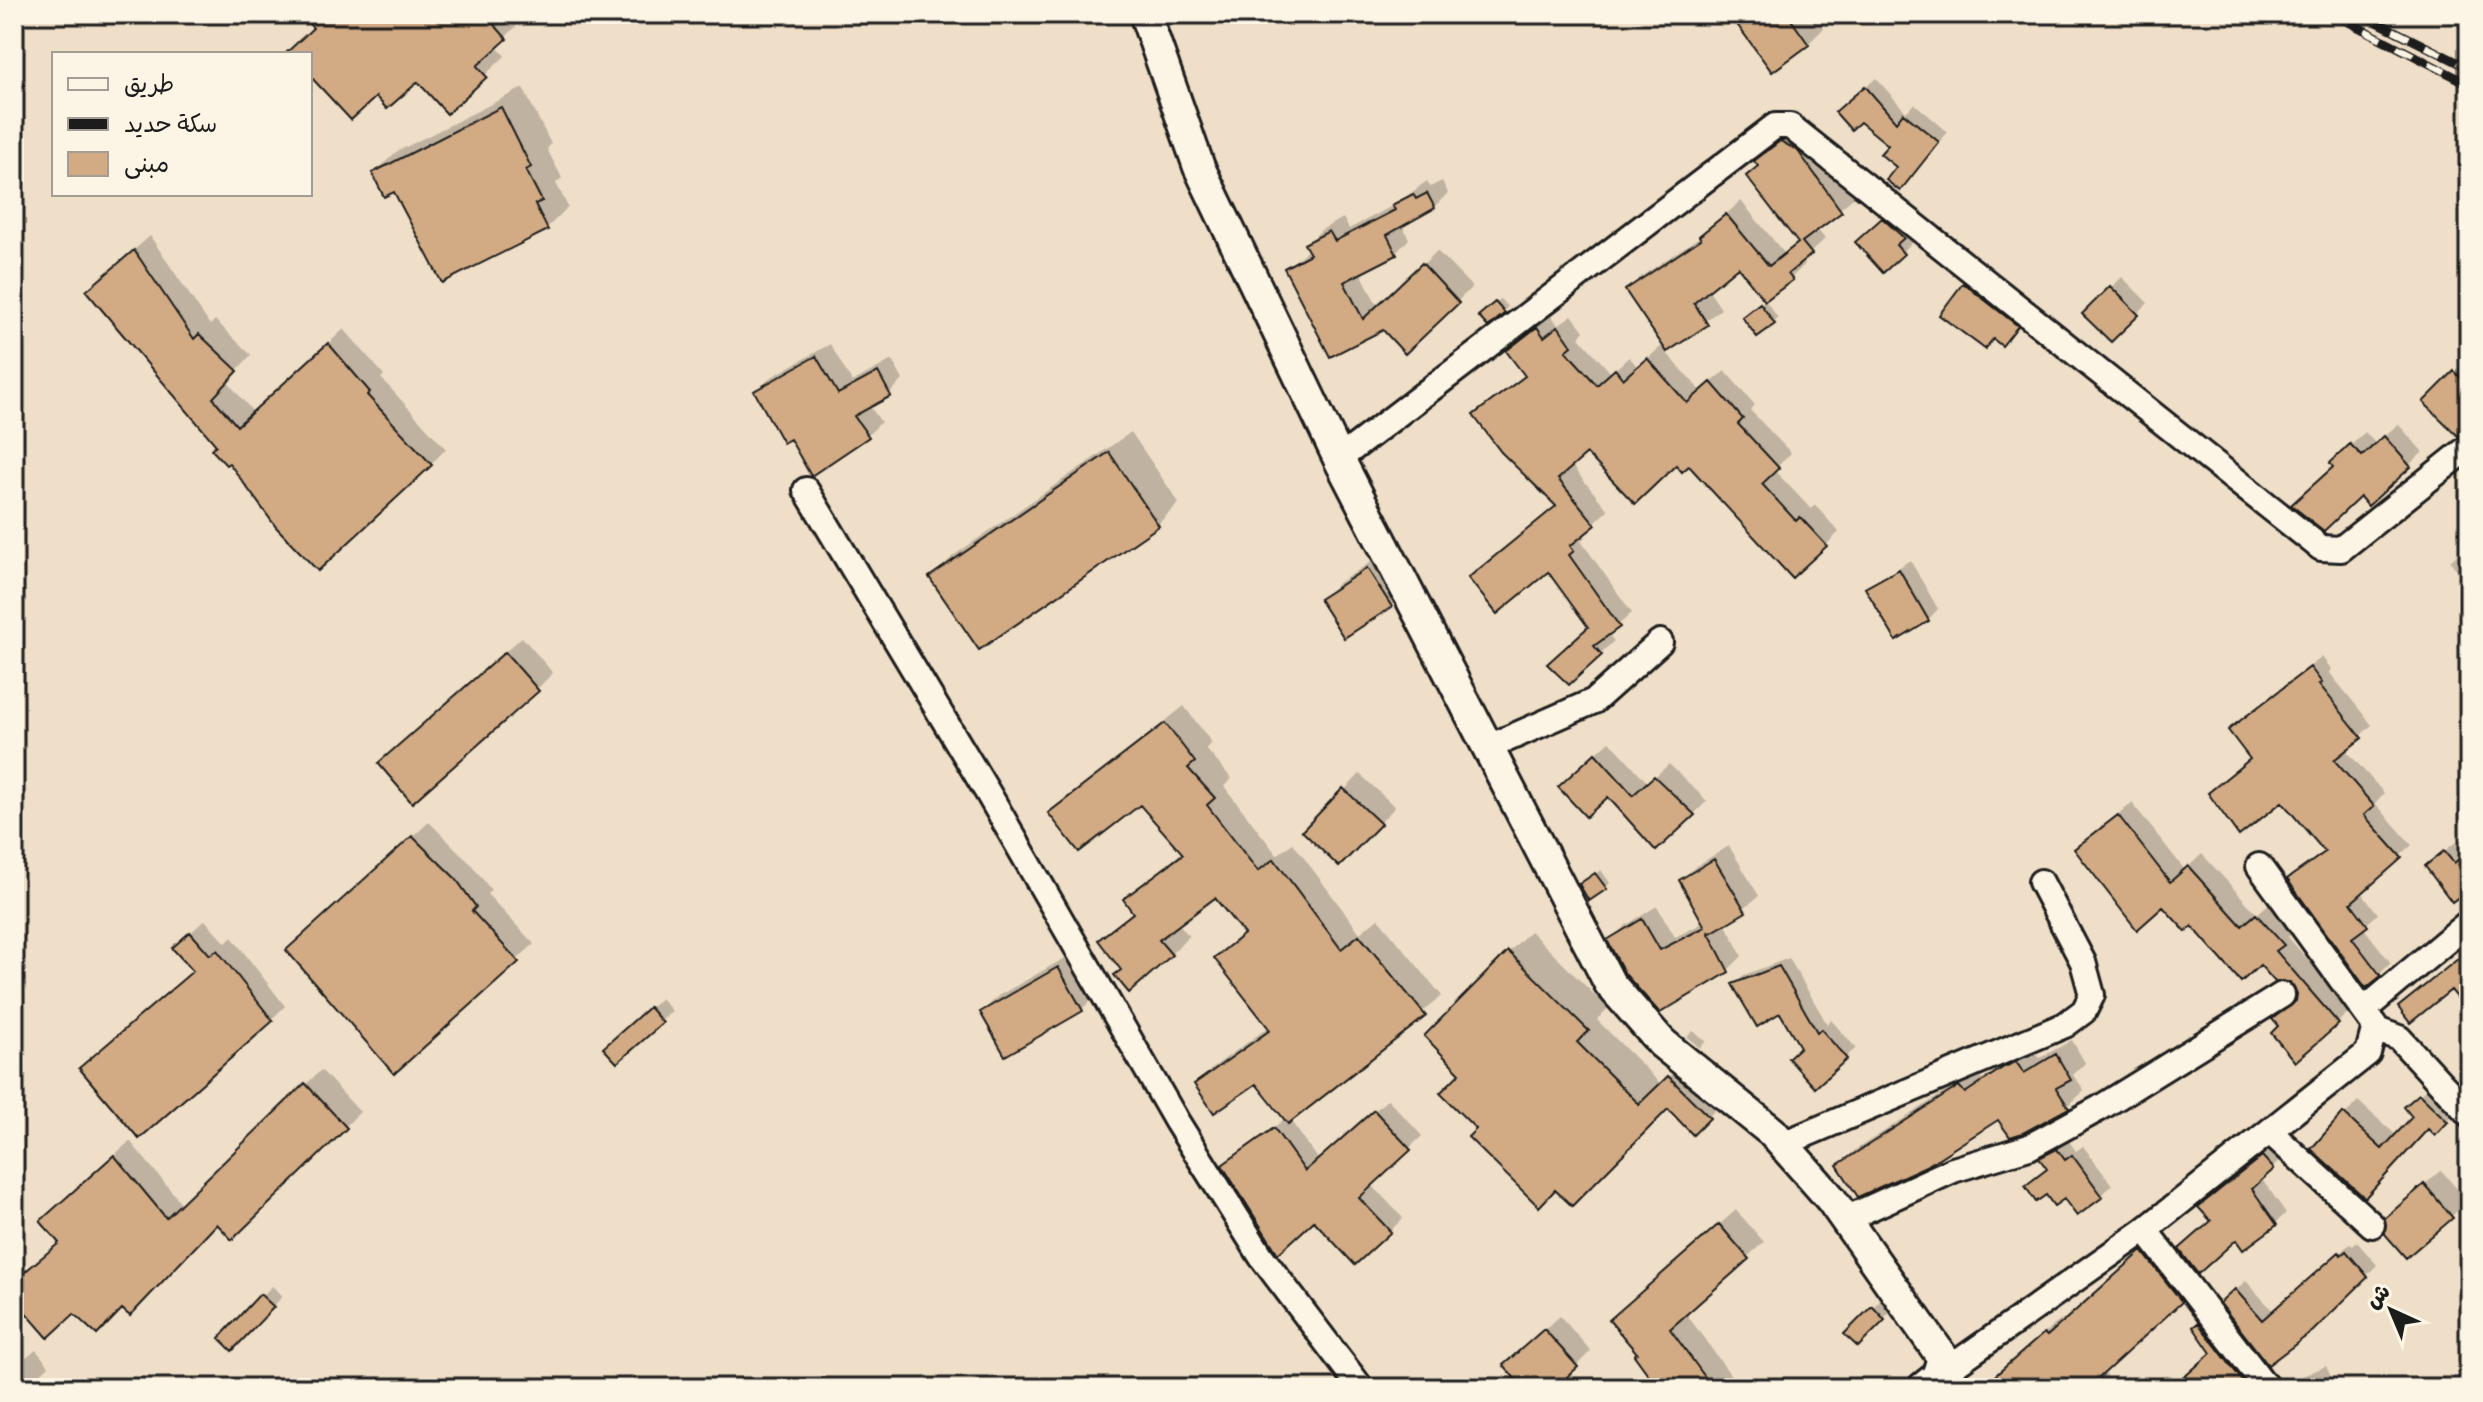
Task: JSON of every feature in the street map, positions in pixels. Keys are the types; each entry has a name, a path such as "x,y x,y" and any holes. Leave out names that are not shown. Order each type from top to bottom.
{"street":[{"path":"1145,14 1199,167 1339,459 1610,984 1662,1043 1783,1144 1846,1219 1943,1358 1930,1383"},
{"path":"1339,459 1775,126 1790,126 2321,548 2341,549 2469,447"},
{"path":"806,490 988,793 1177,1122 1261,1256 1361,1388"},
{"path":"1489,747 1594,701 1660,642"},
{"path":"2259,866 2370,1020 2399,1038 2469,1114"},
{"path":"1783,1144 2065,1025 2084,1011 2092,995 2083,962 2041,882"},
{"path":"1930,1383 2145,1230 2368,1053 2370,1020 2469,922"},
{"path":"1846,1219 1953,1170 2029,1147 2100,1108 2282,995"},
{"path":"2270,1132 2372,1225"},
{"path":"2145,1230 2267,1388"}],"building":[{"path":"300,14 485,14 507,39 477,66 487,77 447,114 418,82 387,109 376,97 351,120 312,78 312,52 287,52 313,28"},
{"path":"1749,14 1787,14 1809,45 1772,72 1736,23"},
{"path":"1865,86 1896,122 1903,113 1939,142 1900,191 1886,180 1896,167 1880,154 1888,145 1860,122 1851,130 1835,112"},
{"path":"501,107 531,167 526,170 542,201 535,204 548,230 442,283 394,192 384,197 372,173"},
{"path":"1780,141 1798,151 1842,212 1802,242 1812,254 1788,274 1793,280 1765,301 1738,267 1694,303 1708,325 1667,352 1625,290 1701,239 1699,236 1726,214 1769,266 1798,243 1746,176 1758,166 1754,161"},
{"path":"1427,193 1435,208 1387,235 1397,255 1344,282 1363,319 1422,263 1459,303 1405,354 1383,330 1330,357 1284,268 1310,254 1304,244 1329,231 1335,241 1395,210 1392,205 1413,194 1416,199"},
{"path":"1882,218 1904,238 1896,245 1904,254 1883,273 1855,242"},
{"path":"134,250 194,339 199,334 238,371 213,398 237,426 328,343 370,392 367,395 432,465 318,571 276,527 229,463 226,465 211,449 216,445 86,291"},
{"path":"1963,283 2018,326 2002,346 1993,339 1985,349 1939,315"},
{"path":"2110,286 2139,315 2111,342 2082,314"},
{"path":"1495,302 1505,313 1488,327 1478,316"},
{"path":"1760,303 1775,324 1757,337 1742,317"},
{"path":"1558,326 1572,346 1566,351 1597,385 1615,369 1623,379 1647,358 1687,403 1711,382 1743,419 1738,424 1779,468 1762,484 1796,521 1800,517 1827,546 1792,578 1689,466 1682,472 1676,465 1635,504 1587,454 1558,479 1596,525 1570,546 1574,551 1569,555 1620,627 1594,646 1602,655 1569,685 1547,664 1588,627 1548,572 1497,614 1468,578 1556,506 1501,452 1473,415 1525,376 1506,351 1537,327 1544,337"},
{"path":"816,356 838,394 878,372 891,396 854,416 869,437 811,476 790,439 783,443 754,391"},
{"path":"2454,371 2469,386 2469,425 2458,436 2423,402"},
{"path":"2384,436 2411,467 2368,506 2360,497 2324,531 2291,505 2333,467 2330,463 2350,444 2362,456"},
{"path":"1109,452 1159,526 979,650 929,577"},
{"path":"1367,568 1392,607 1344,638 1319,599"},
{"path":"1899,569 1929,621 1896,641 1865,588"},
{"path":"505,652 539,691 412,803 378,763"},
{"path":"2310,667 2322,683 2319,684 2362,738 2334,760 2374,806 2364,815 2402,858 2351,903 2368,926 2352,938 2381,976 2366,988 2287,879 2325,852 2282,802 2239,836 2208,793 2250,759 2228,730"},
{"path":"1165,723 1195,762 1188,768 1215,798 1207,805 1258,871 1274,859 1341,949 1359,935 1426,1016 1288,1124 1256,1084 1214,1113 1194,1084 1270,1030 1214,958 1244,934 1215,898 1159,940 1172,955 1129,993 1114,975 1121,970 1098,940 1133,913 1123,899 1183,854 1140,805 1079,852 1048,813"},
{"path":"1595,753 1633,795 1654,776 1695,815 1656,851 1608,797 1586,817 1558,787"},
{"path":"1343,788 1381,824 1339,867 1302,831"},
{"path":"2118,815 2170,882 2188,866 2242,926 2256,914 2284,945 2276,951 2339,1024 2295,1062 2271,1033 2278,1026 2272,1019 2296,1001 2297,994 2290,982 2275,982 2260,965 2241,982 2192,926 2186,932 2163,907 2137,930 2074,849"},
{"path":"412,836 456,879 476,907 472,911 519,962 394,1074 286,950"},
{"path":"2444,851 2454,863 2469,851 2469,889 2452,902 2425,866"},
{"path":"1714,859 1746,912 1709,934 1729,972 1660,1013 1625,974 1607,940 1642,919 1660,950 1705,927 1679,880"},
{"path":"1595,873 1607,889 1589,901 1579,884"},
{"path":"190,932 210,955 217,950 273,1021 139,1139 79,1068 193,971 172,948"},
{"path":"2469,950 2469,1012 2451,990 2410,1023 2398,1007"},
{"path":"1508,951 1589,1031 1577,1042 1639,1104 1668,1076 1710,1118 1693,1135 1668,1109 1572,1206 1555,1190 1539,1207 1468,1137 1476,1129 1440,1093 1460,1073 1424,1036"},
{"path":"1779,966 1817,1032 1821,1029 1847,1059 1815,1088 1788,1058 1800,1047 1780,1013 1757,1027 1732,984"},
{"path":"1058,967 1083,1011 1005,1056 980,1012"},
{"path":"649,1007 663,1023 617,1063 603,1048"},
{"path":"2056,1054 2071,1080 2056,1088 2069,1108 2023,1133 2010,1137 1998,1120 1928,1165 1858,1197 1837,1165 1959,1086 1965,1093 2004,1067 2016,1062 2024,1073"},
{"path":"305,1083 347,1128 232,1240 217,1224 130,1316 122,1309 97,1335 74,1314 48,1338 14,1299 14,1281 59,1243 40,1221 114,1155 166,1218"},
{"path":"2419,1094 2448,1122 2435,1136 2428,1129 2365,1198 2311,1149 2343,1113 2382,1149 2412,1117 2404,1107"},
{"path":"1374,1110 1411,1150 1359,1198 1391,1232 1355,1265 1314,1221 1278,1254 1222,1165 1274,1128 1305,1171"},
{"path":"2057,1149 2065,1160 2072,1155 2103,1197 2077,1216 2064,1199 2054,1206 2046,1195 2036,1202 2025,1186 2047,1169 2039,1158"},
{"path":"2262,1156 2274,1169 2252,1189 2277,1225 2243,1250 2236,1240 2198,1274 2179,1249 2211,1221 2198,1207"},
{"path":"2424,1184 2453,1218 2406,1258 2384,1233 2385,1218"},
{"path":"1719,1224 1749,1259 1670,1329 1713,1388 1658,1388 1634,1355 1637,1353 1609,1320"},
{"path":"2142,1251 2182,1302 2088,1388 1981,1388 2044,1333 2047,1336"},
{"path":"2346,1251 2368,1277 2313,1331 2268,1365 2220,1303 2235,1289 2262,1320 2339,1252 2341,1255"},
{"path":"260,1294 274,1307 232,1351 219,1338"},
{"path":"1872,1306 1885,1320 1858,1347 1844,1334"},
{"path":"2198,1323 2244,1383 2237,1388 2172,1388 2211,1353 2193,1327"},
{"path":"1544,1329 1578,1367 1555,1388 1523,1388 1503,1365"}],"railway":[{"path":"2333,14 2469,84"},
{"path":"2361,14 2469,68"}]}
